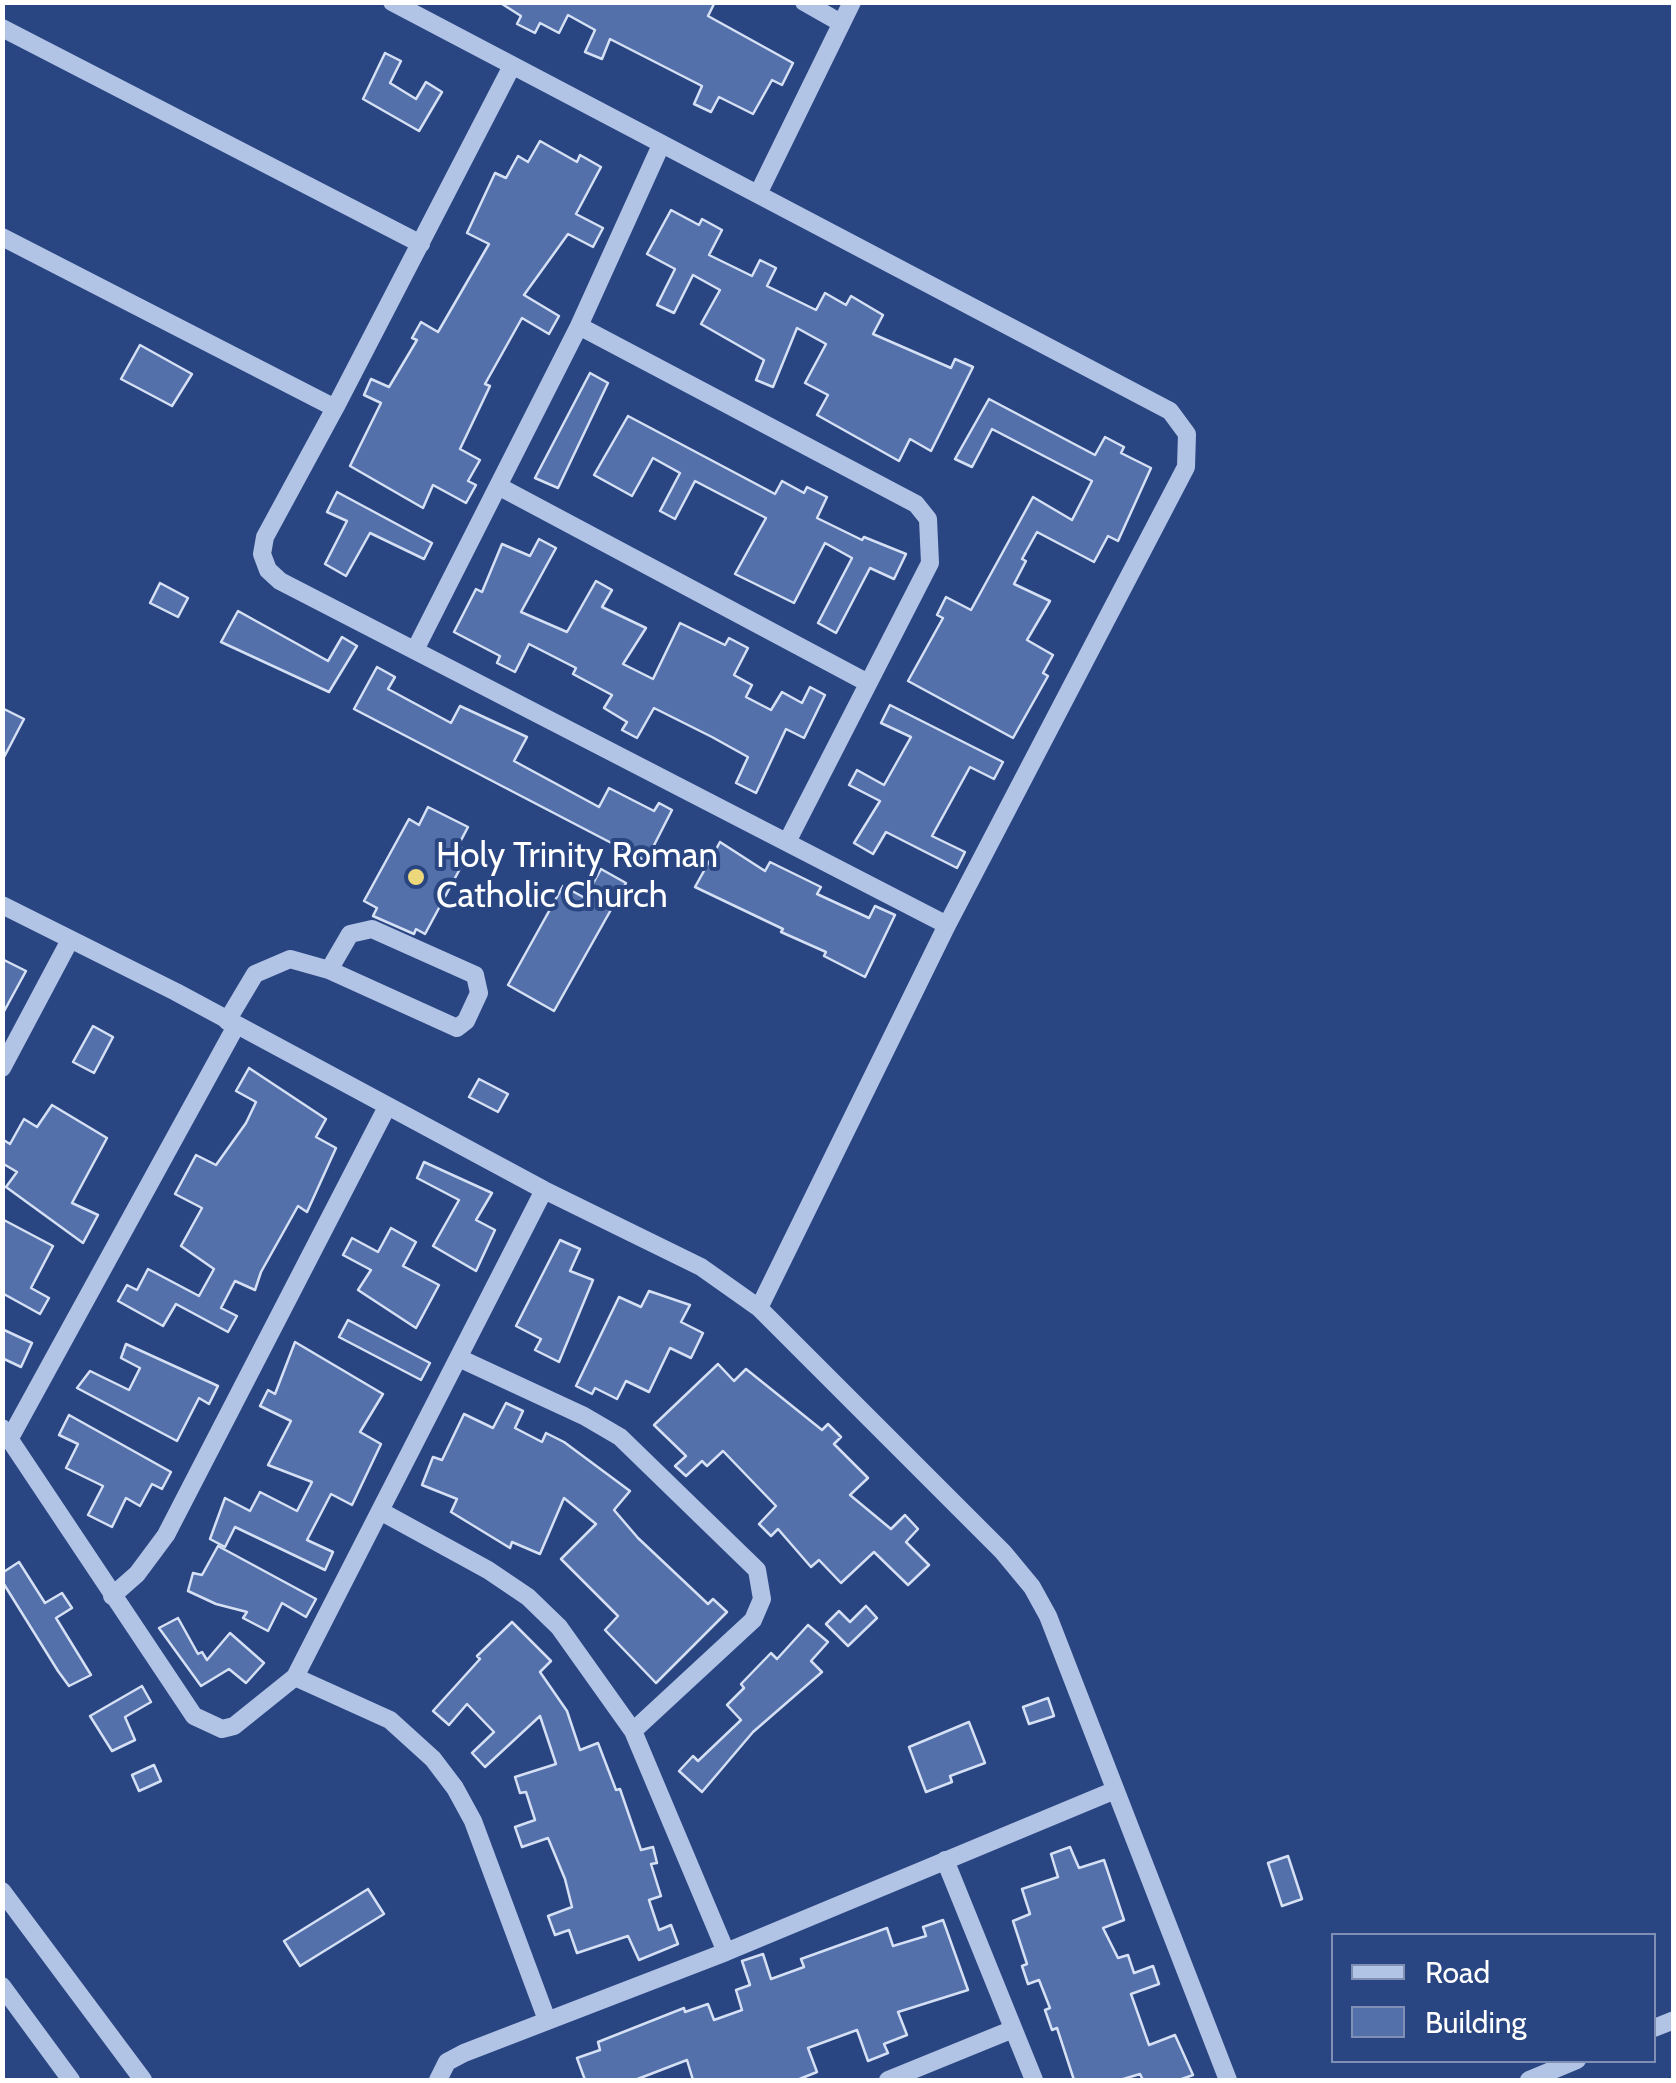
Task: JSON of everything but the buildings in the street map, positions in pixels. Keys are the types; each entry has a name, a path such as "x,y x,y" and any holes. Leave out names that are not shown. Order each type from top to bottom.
{"street":[{"path":"392,2 1170,411 1187,434 1186,467 946,925 759,1308"},
{"path":"804,2 842,23"},
{"path":"758,194 852,2"},
{"path":"2,28 420,244"},
{"path":"512,66 335,408 270,522 262,554 268,570 280,581 946,925"},
{"path":"415,650 579,326 661,145"},
{"path":"2,237 335,408"},
{"path":"579,326 916,504 928,519 930,563 787,842"},
{"path":"500,488 868,683"},
{"path":"2,905 544,1190 702,1267 759,1308 1003,1552 1032,1588 1048,1616 1228,2080"},
{"path":"329,970 350,934 372,929 475,974 478,993 466,1021 457,1028 329,970 290,959 255,974 232,1024 6,1433 194,1716 207,1725 222,1729 244,1721 295,1677 544,1190"},
{"path":"2,1068 70,940"},
{"path":"112,1596 137,1574 166,1535 388,1107"},
{"path":"460,1359 584,1416 620,1437 757,1570 762,1599 753,1620 634,1731"},
{"path":"382,1512 488,1570 528,1597 559,1627 634,1731 726,1952"},
{"path":"295,1677 390,1720 434,1759 473,1821 547,2020"},
{"path":"438,2080 448,2062 464,2053 726,1952 1113,1790"},
{"path":"946,1860 1034,2080"},
{"path":"2,1891 143,2080"},
{"path":"2,1986 72,2080"},
{"path":"888,2080 1011,2030"},
{"path":"1530,2080 1570,2063"}],"place":[{"name":"Holy Trinity Roman Catholic Church","path":"416,877"}]}
